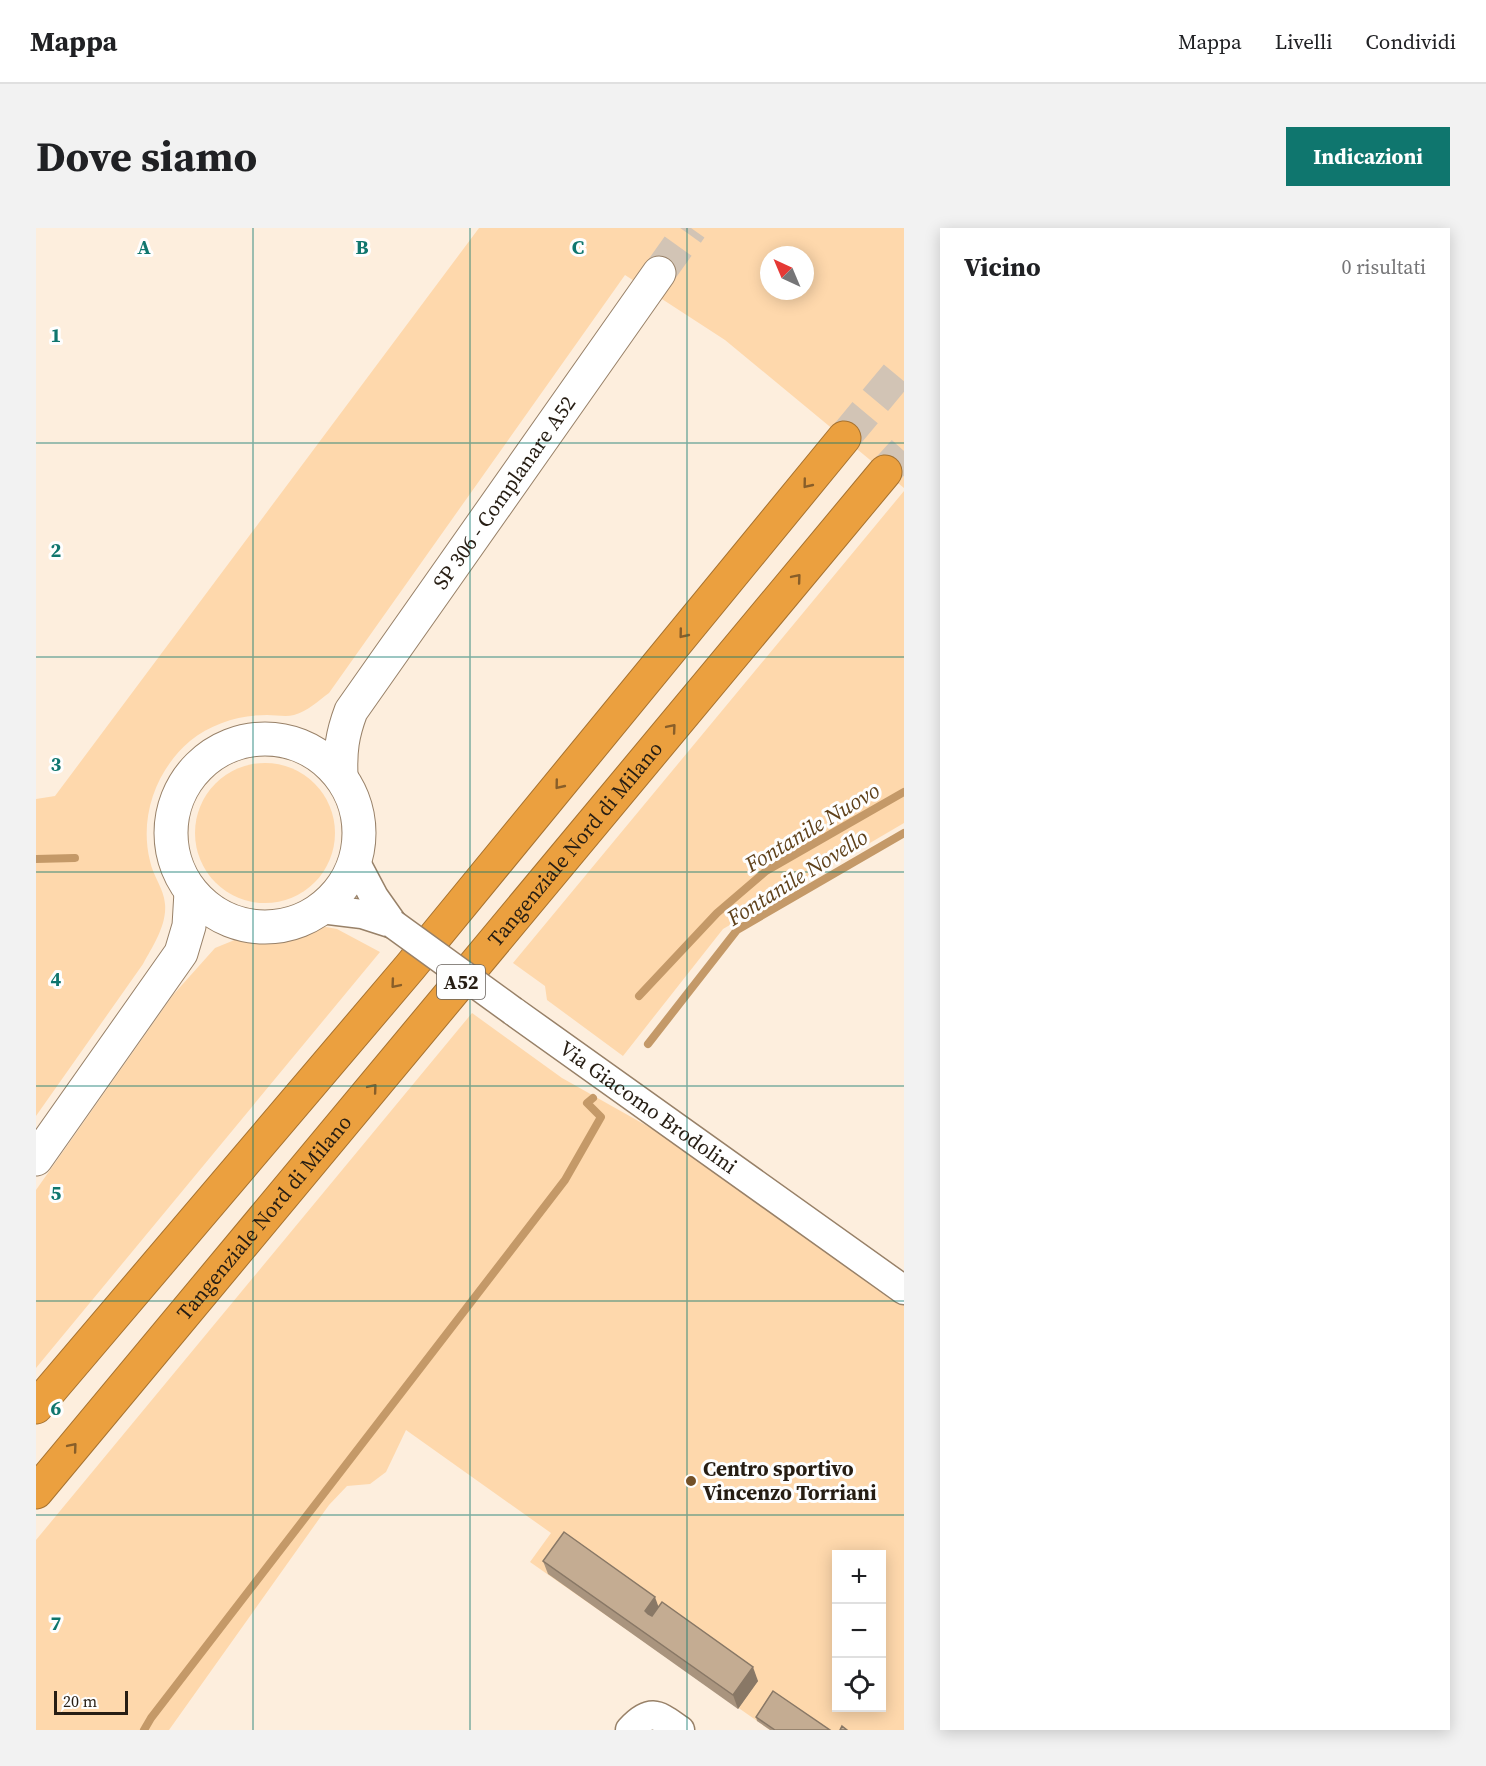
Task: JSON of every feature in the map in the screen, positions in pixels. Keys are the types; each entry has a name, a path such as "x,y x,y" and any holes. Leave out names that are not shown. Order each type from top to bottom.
{"highway":[{"name":"A52","path":"36,1407 418,958 844,438"},
{"name":"Tangenziale Nord di Milano","path":"36,1492 885,472"}],"main road":[{"name":"SP 306 - Complanare A52","path":"351,711 659,273"},
{"path":"295,744 351,711"},
{"path":"341,776 340,750 351,711"},
{"path":"269,739 295,744 319,755 341,776 352,795 358,816 359,839 350,875 342,888 321,909 295,923 266,928 237,923 210,910 191,892 177,869 171,836 172,816 188,779 201,764 218,752 242,741 269,739"},
{"path":"36,1159 181,953 189,926 191,892"},
{"path":"181,953 206,936 237,923"}],"street":[{"name":"Via Giacomo Brodolini","path":"355,861 374,897 393,924"},
{"name":"Via Giacomo Brodolini","path":"321,909 363,914 393,924 904,1290"},
{"path":"630,1730 645,1717 656,1715 680,1730"}],"shaded area":[{"path":"479,228 904,228 904,488 725,340 625,275 329,693 294,715 247,717 227,721 208,729 190,741 168,766 153,795 147,828 150,861 165,904 162,927 143,964 36,1116 36,799 55,796"},
{"path":"904,491 904,823 723,929 623,1056 547,1000 545,986 513,963"},
{"path":"265,763 292,768 315,783 330,806 335,833 330,860 315,883 292,898 265,903 238,898 215,883 200,860 195,833 200,806 215,783 238,768"},
{"path":"315,928 337,929 380,952 36,1368 36,1190 173,995 215,948 237,939 266,941 283,939"},
{"path":"472,1013 562,1078 665,1136 904,1304 904,1730 770,1730 530,1562 551,1533 406,1430 386,1472 370,1484 347,1486 329,1505 169,1730 36,1730 36,1540"}],"building":[{"path":"564,1532 655,1597 645,1611 648,1614 652,1616 662,1602 753,1667 733,1695 543,1561"},
{"path":"773,1691 830,1730 775,1730 756,1717"}],"waterway":[{"name":"Fontanile Nuovo","path":"639,996 717,913 766,871 904,792"},
{"name":"Fontanile Novello","path":"648,1044 737,930 904,833"},
{"name":"Fontanile Nuovo","path":"36,859 75,858"},
{"path":"144,1730 565,1180 601,1117 587,1103 593,1098"}],"tunnel":[{"path":"659,273 691,228"},
{"path":"844,438 904,366"},
{"path":"885,472 904,451"}],"place":[{"name":"Centro sportivo Vincenzo Torriani","path":"691,1481"}]}
